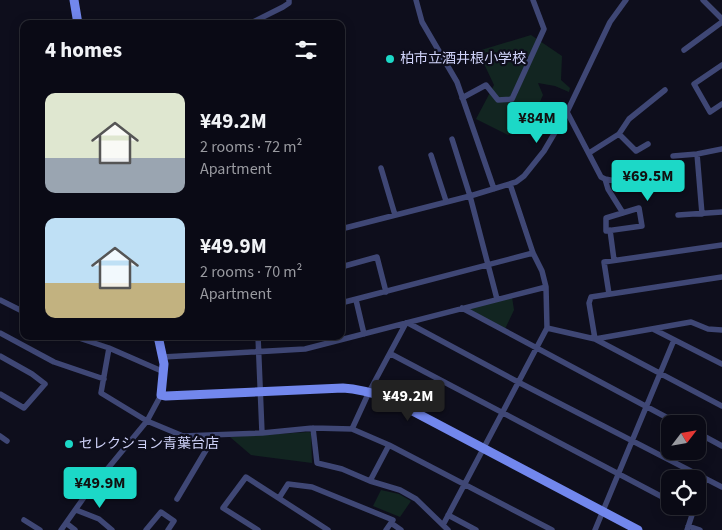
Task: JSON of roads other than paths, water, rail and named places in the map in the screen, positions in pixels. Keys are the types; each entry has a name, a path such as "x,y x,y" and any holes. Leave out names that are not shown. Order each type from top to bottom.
{"street":[{"path":"74,0 77,20"},
{"path":"257,20 283,7 289,0"},
{"path":"416,0 422,22 457,82 494,189"},
{"path":"462,98 486,85 498,100 512,99 544,29 533,0"},
{"path":"345,227 470,196 510,184 524,176 531,170 544,151 567,112 610,22 626,0"},
{"path":"684,50 722,19 704,0"},
{"path":"722,65 694,84 710,112 722,104"},
{"path":"589,153 619,134 629,119 665,90"},
{"path":"567,112 601,177 616,181 639,174"},
{"path":"619,134 636,151 648,144"},
{"path":"452,139 470,196 497,298"},
{"path":"673,156 722,149"},
{"path":"697,154 702,214"},
{"path":"431,156 446,201"},
{"path":"382,168 395,215"},
{"path":"605,179 608,189 623,213"},
{"path":"445,528 448,515 547,328 546,286 510,184"},
{"path":"639,208 642,226 610,230 606,231 606,218 639,208"},
{"path":"678,215 722,212"},
{"path":"610,230 614,260"},
{"path":"609,294 604,262 722,245"},
{"path":"345,302 533,253"},
{"path":"345,266 377,257 386,292"},
{"path":"595,339 589,303 591,297 722,277"},
{"path":"345,339 546,286"},
{"path":"356,300 364,334"},
{"path":"1,303 20,310"},
{"path":"462,308 662,415"},
{"path":"595,339 691,322 708,330 722,330"},
{"path":"352,429 407,323"},
{"path":"407,323 690,470"},
{"path":"547,328 595,339 722,406"},
{"path":"653,329 722,364"},
{"path":"0,333 54,362 104,379"},
{"path":"85,340 109,348 164,372"},
{"path":"61,530 147,421 160,395 164,372 159,340"},
{"path":"258,340 262,433"},
{"path":"163,357 305,349 340,340"},
{"path":"595,530 674,340"},
{"path":"109,348 101,393 147,421 183,436 262,433 313,428 352,429 389,445 552,530"},
{"path":"391,354 661,496"},
{"path":"0,394 24,408 45,384 32,374 1,359"},
{"path":"160,395 343,388 370,392 388,398 638,530"},
{"path":"313,428 317,463 342,469 370,481 400,490 416,499 445,528"},
{"path":"177,499 215,435"},
{"path":"0,436 7,441"},
{"path":"706,437 722,446"},
{"path":"370,481 389,445"},
{"path":"258,530 224,508 246,477 328,530"},
{"path":"706,479 722,487"},
{"path":"188,480 195,484"},
{"path":"279,498 288,484 312,487 393,520 386,530"},
{"path":"76,510 99,519 112,530"},
{"path":"146,530 161,512 174,521 168,530"},
{"path":"448,515 476,530"},
{"path":"692,515 688,528 700,530"},
{"path":"24,520 40,530"},
{"path":"66,523 75,530"},
{"path":"391,523 401,530"}],"place":[{"name":"柏市立酒井根小学校","path":"390,59"},
{"name":"セレクション青葉台店","path":"69,444"}]}
